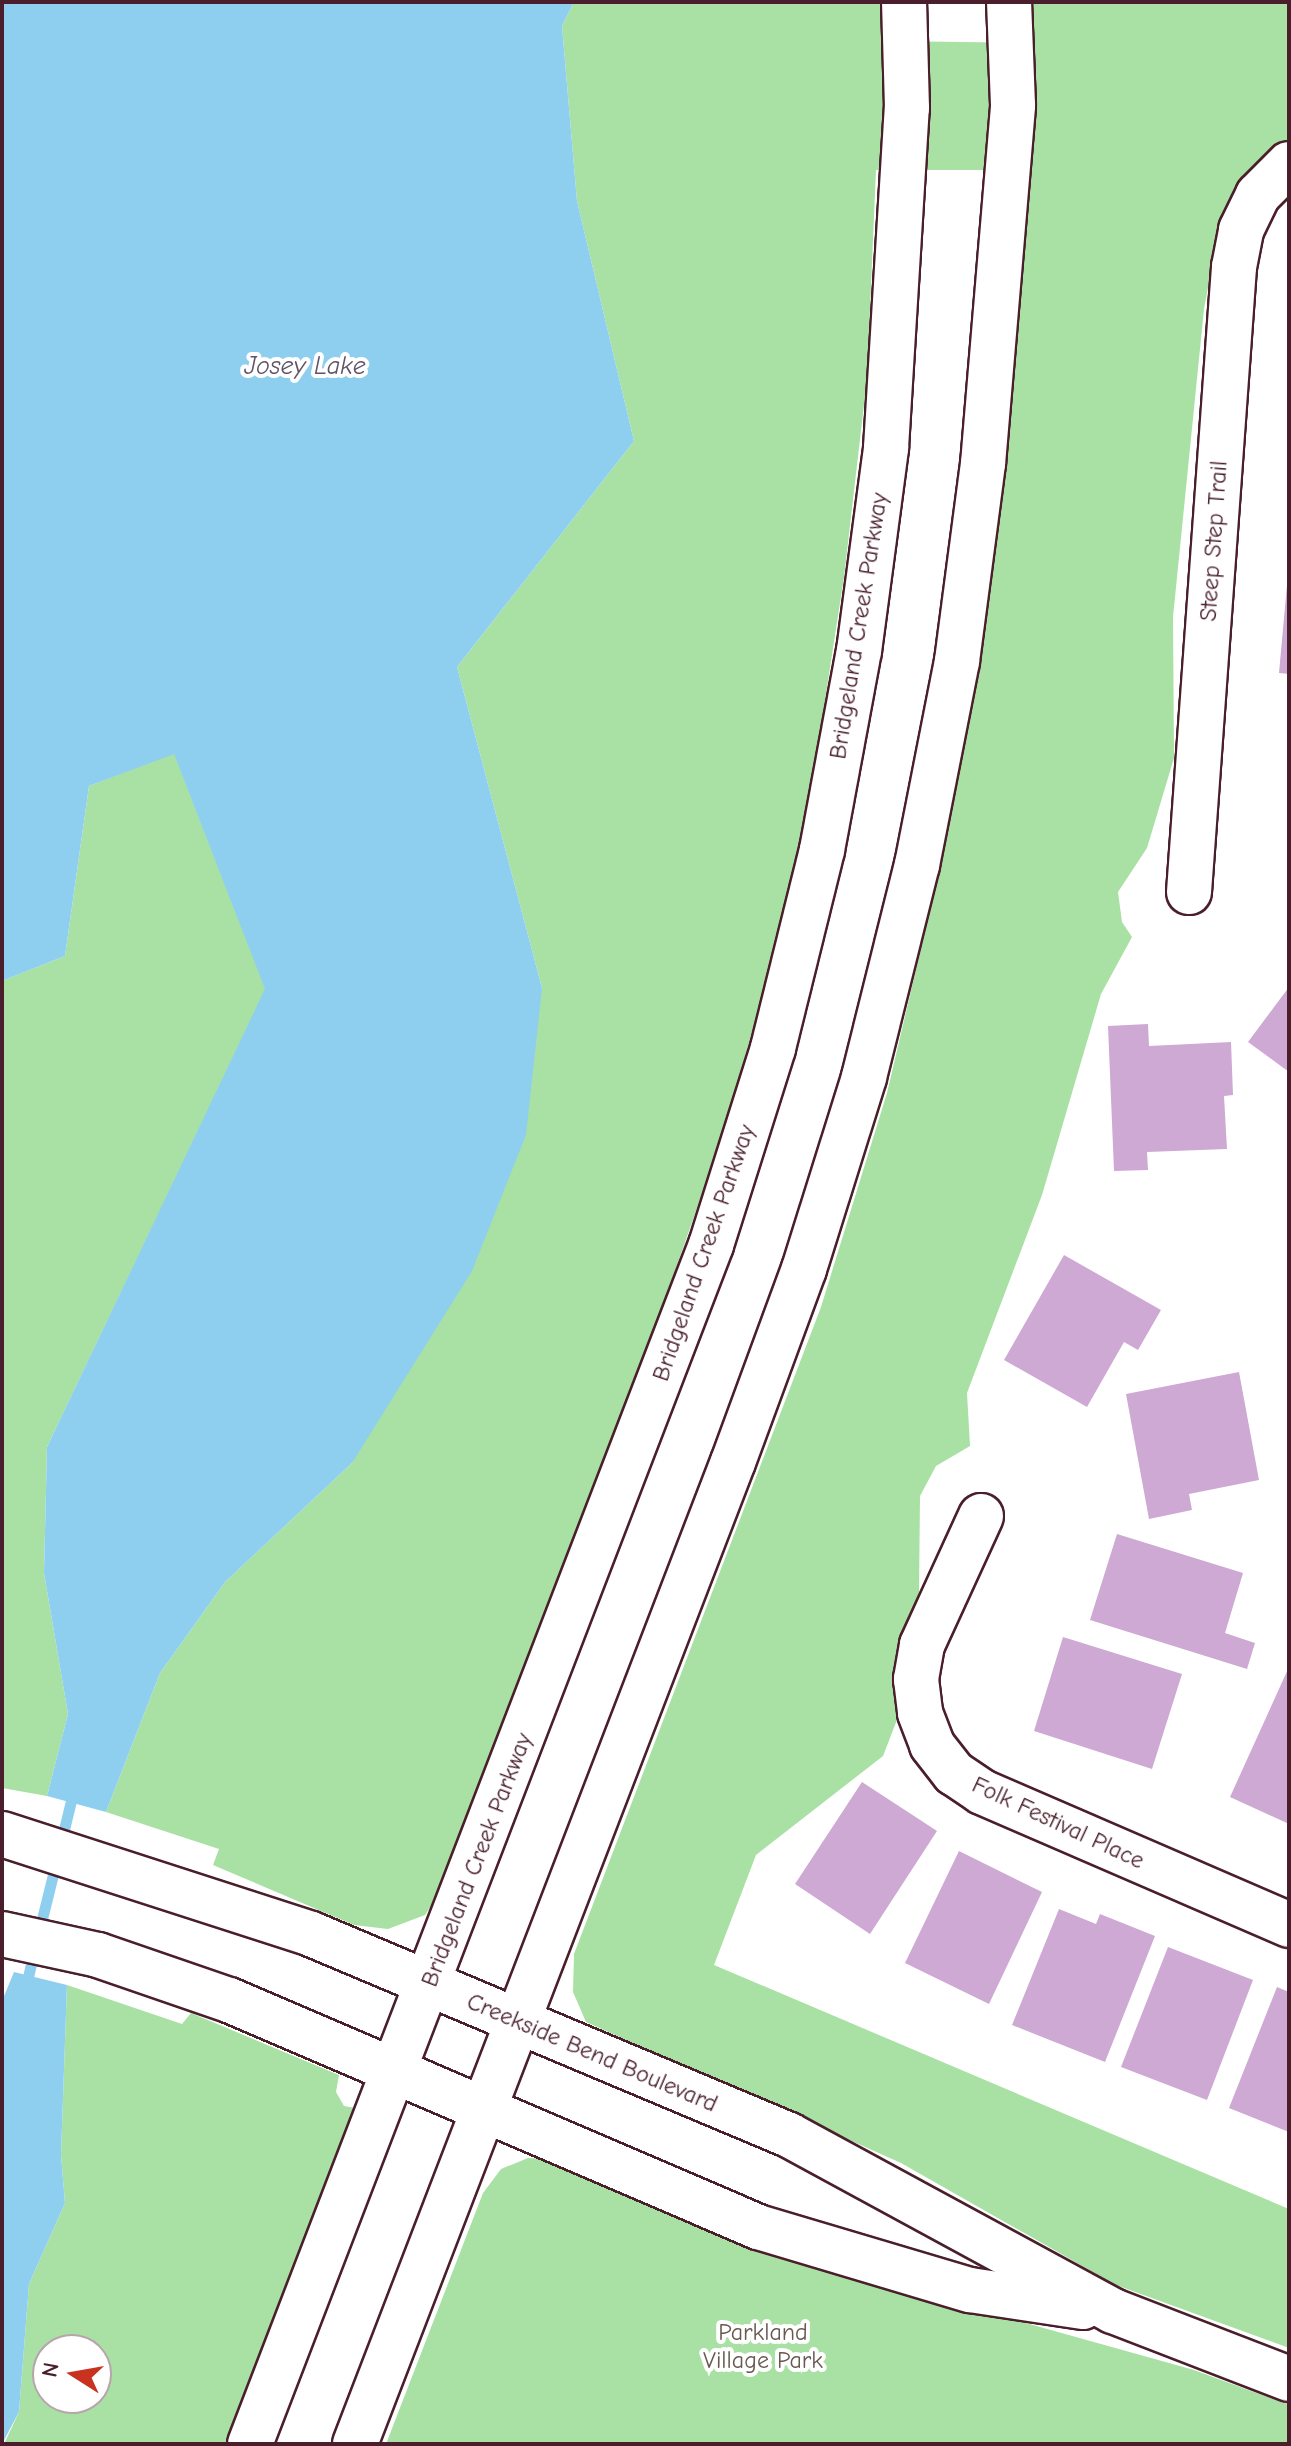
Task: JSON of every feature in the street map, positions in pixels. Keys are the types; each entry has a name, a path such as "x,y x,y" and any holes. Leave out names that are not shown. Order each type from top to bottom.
{"main road":[{"name":"Bridgeland Creek Parkway","path":"250,2444 430,1984 711,1245 773,1048 822,850 859,651 886,448 907,108 904,2"},
{"path":"355,2444 804,1269 864,1077 917,865 957,661 983,464 1013,105 1009,2"},
{"name":"Steep Step Trail","path":"1189,892 1234,267 1241,230 1258,195 1289,164"},
{"name":"Folk Festival Place","path":"981,1516 922,1645 916,1679 920,1713 932,1745 954,1773 982,1792 1289,1925"},
{"name":"Creekside Bend Boulevard","path":"2,1834 311,1934 516,2023 789,2135 1113,2311 1289,2379"},
{"name":"Creekside Bend Boulevard","path":"2,1934 98,1955 169,1980 483,2108 758,2227 970,2290 1113,2311"}],"green space":[{"path":"574,2 884,2 886,41 1032,43 1030,2 1289,2 1289,139 1237,189 1217,239 1204,309 1173,617 1174,758 1147,848 1118,892 1122,922 1132,937 1101,994 1042,1195 967,1393 970,1446 936,1466 920,1496 919,1593 902,1659 900,1712 883,1756 756,1855 714,1965 1289,2209 1289,2348 1116,2285 901,2163 586,2022 573,1992 574,1954 821,1307 887,1093 941,863 991,581 1016,348 1025,170 876,170 867,379 844,577 813,778 778,938 726,1125 589,1517 445,1885 425,1915 388,1929 354,1925 213,1865 219,1849 106,1812 160,1673 225,1582 352,1463 542,988 457,667 634,441 577,201 562,26"},
{"path":"174,753 266,989 47,1447 44,1573 68,1714 47,1796 2,1788 2,981 65,956 89,786"},
{"path":"67,1985 182,2024 191,2013 339,2075 336,2092 344,2106 355,2108 351,2136 231,2444 4,2444 19,2412 29,2284 65,2203 61,2155"},
{"name":"Parkland Village Park","path":"528,2158 555,2159 844,2272 1194,2370 1289,2405 1289,2444 386,2444 483,2193 501,2169"}],"water":[{"name":"Josey Lake","path":"2,2 574,2 562,26 577,201 634,441 457,667 542,988 526,1135 472,1271 352,1463 225,1582 160,1673 106,1812 47,1796 68,1714 44,1573 47,1447 265,989 174,754 89,786 65,956 2,981"},
{"path":"14,1972 67,1985 61,2155 65,2203 29,2284 19,2412 2,2444 2,2001"}],"building":[{"path":"1289,585 1289,674 1279,673"},
{"path":"1289,987 1289,1072 1248,1042"},
{"path":"1148,1024 1149,1046 1231,1042 1233,1095 1224,1096 1227,1149 1147,1152 1148,1170 1114,1171 1108,1026"},
{"path":"1064,1255 1161,1310 1138,1350 1124,1342 1087,1407 1004,1360"},
{"path":"1239,1372 1259,1480 1189,1494 1192,1510 1149,1519 1126,1394"},
{"path":"1117,1534 1243,1573 1225,1633 1255,1643 1247,1669 1090,1620"},
{"path":"1063,1637 1182,1674 1152,1769 1034,1731"},
{"path":"1289,1667 1289,1824 1230,1797"},
{"path":"862,1782 937,1831 870,1934 795,1884"},
{"path":"959,1851 1042,1892 989,2004 905,1963"},
{"path":"1059,1909 1096,1924 1100,1914 1155,1936 1105,2062 1012,2025"},
{"path":"1168,1947 1253,1980 1207,2100 1121,2067"},
{"path":"1277,1987 1289,1992 1289,2132 1229,2108"}],"waterway":[{"path":"60,1846 74,1788"},
{"path":"38,1935 56,1862"},
{"path":"25,1990 34,1952"}]}
